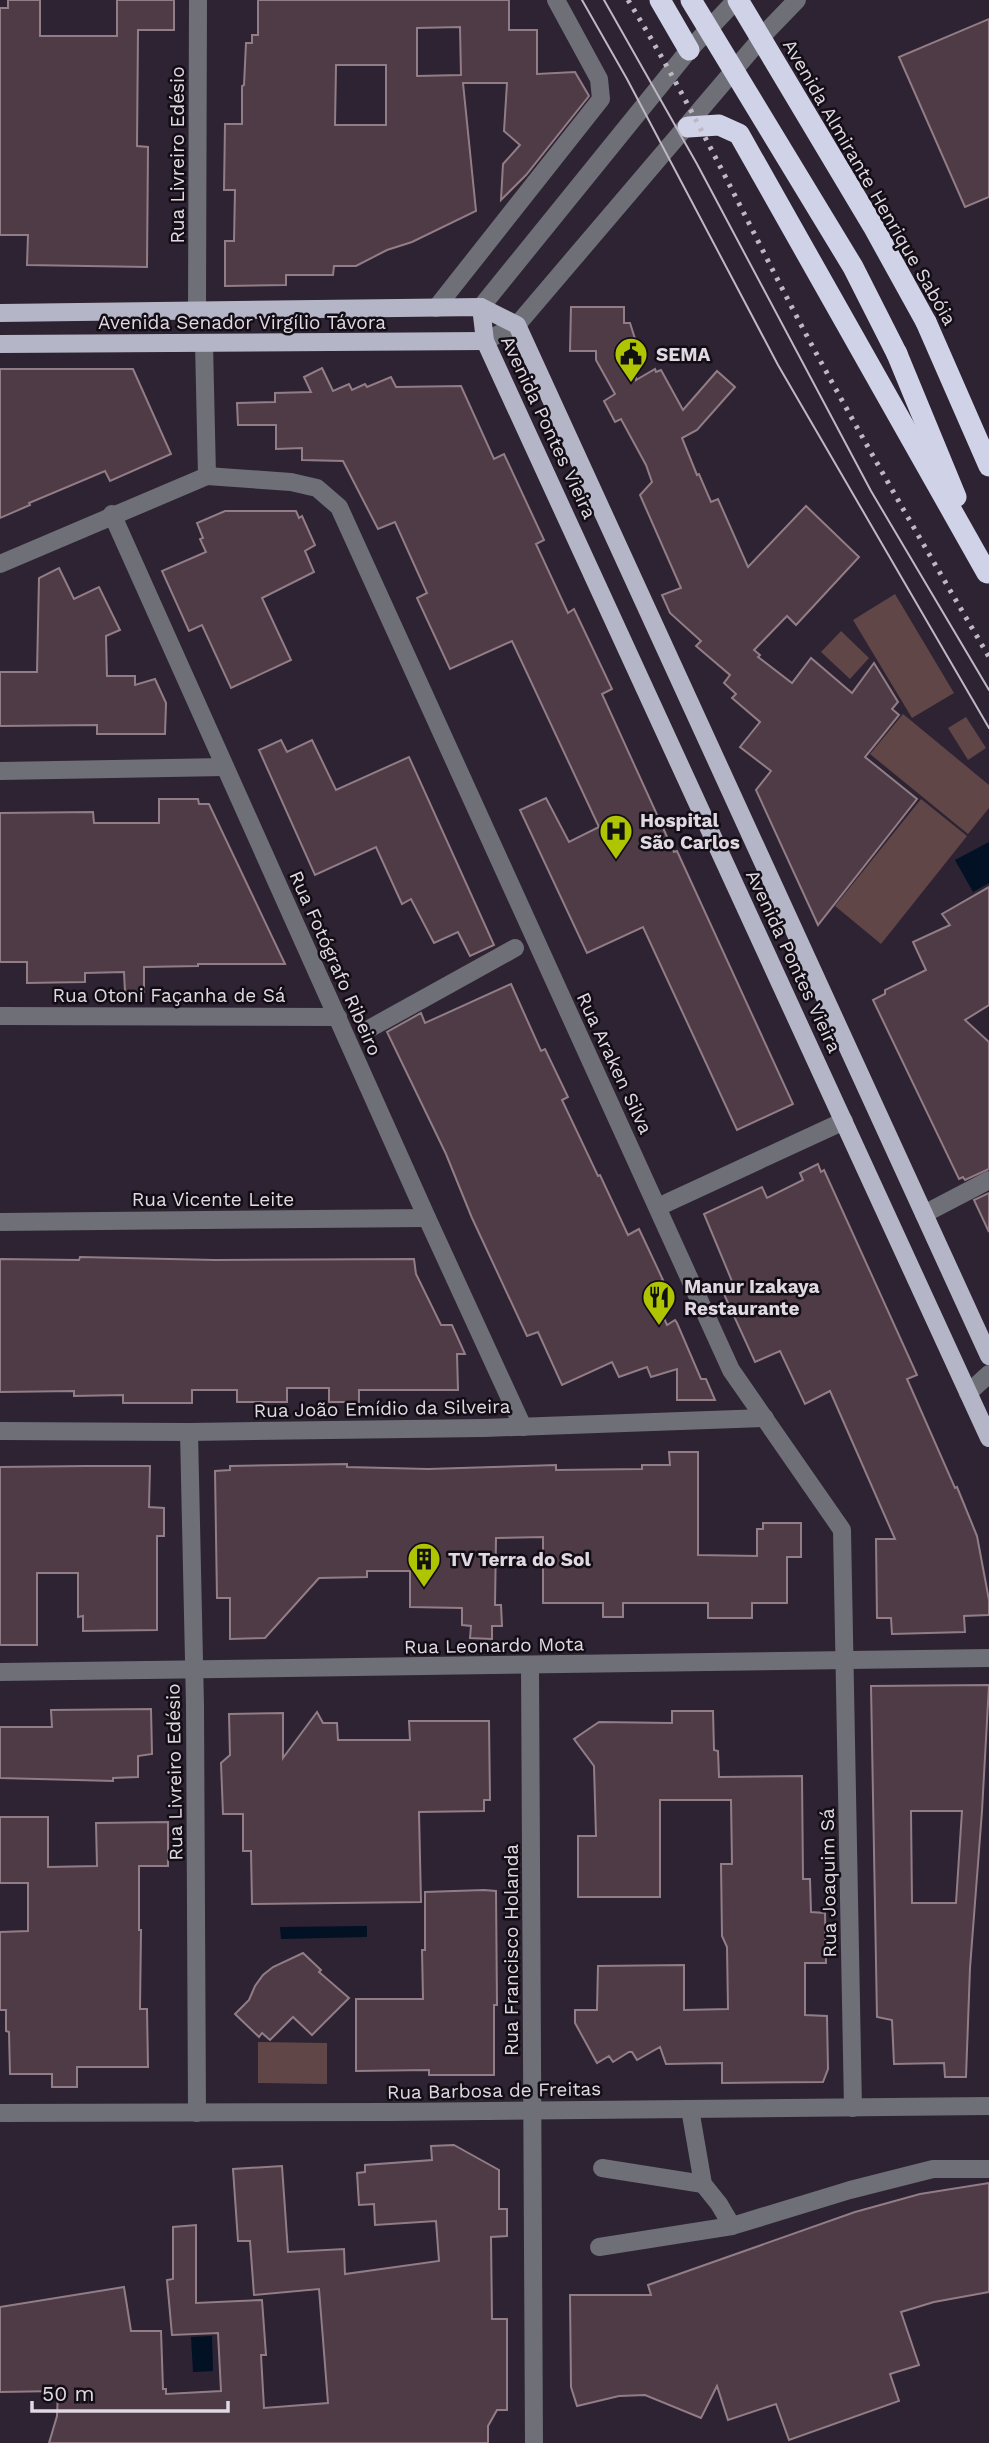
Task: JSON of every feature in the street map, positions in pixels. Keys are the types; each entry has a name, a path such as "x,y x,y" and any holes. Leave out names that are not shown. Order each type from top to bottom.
{"highway":[{"path":"660,0 689,50"},
{"path":"691,0 853,267 897,354 988,575"},
{"name":"Avenida Almirante Henrique Sabóia","path":"737,0 873,226 926,322 987,459"},
{"path":"688,127 719,125 739,134 988,575"}],"main road":[{"name":"Avenida Senador Virgílio Távora","path":"0,313 481,307"},
{"name":"Avenida Pontes Vieira","path":"481,307 517,325 989,1356"},
{"name":"Avenida Pontes Vieira","path":"481,307 485,341 989,1438"},
{"name":"Avenida Senador Virgílio Távora","path":"0,344 485,341"}],"street":[{"name":"Rua Livreiro Edésio","path":"197,310 198,0"},
{"path":"436,308 601,99 599,79 556,0"},
{"path":"481,307 689,50 737,0"},
{"path":"485,341 517,325 769,29 797,0"},
{"path":"0,564 112,514 207,476 204,343"},
{"name":"Rua Araken Silva","path":"207,476 291,482 317,488 339,507 731,1370 842,1530 846,1659"},
{"name":"Rua Fotógrafo Ribeiro","path":"112,514 523,1427"},
{"path":"0,771 225,767"},
{"path":"367,1030 515,947"},
{"name":"Rua Otoni Façanha de Sá","path":"0,1016 338,1017"},
{"path":"658,1207 844,1121"},
{"path":"924,1214 989,1180"},
{"name":"Rua Vicente Leite","path":"0,1222 427,1218"},
{"path":"968,1393 989,1374"},
{"name":"Rua João Emídio da Silveira","path":"0,1431 188,1432 523,1427 765,1418"},
{"name":"Rua Livreiro Edésio","path":"188,1432 194,1670 197,2113"},
{"name":"Rua Leonardo Mota","path":"0,1672 989,1658"},
{"name":"Rua Joaquim Sá","path":"846,1659 852,2108"},
{"name":"Rua Francisco Holanda","path":"530,1666 534,2443"},
{"name":"Rua Barbosa de Freitas","path":"0,2113 989,2106"},
{"path":"690,2109 704,2184 732,2226"},
{"path":"602,2168 704,2184"},
{"path":"599,2247 732,2226 850,2190 933,2169 989,2169"}],"shaded area":[{"path":"895,594 954,693 912,718 853,620"},
{"path":"841,631 869,658 850,679 821,652"},
{"path":"903,714 989,785 989,808 968,834 870,754"},
{"path":"966,717 986,748 968,760 948,728"},
{"path":"921,799 967,836 881,944 835,906"},
{"path":"258,2042 327,2043 327,2084 258,2083"}],"water":[{"path":"989,842 989,883 973,892 955,860"},
{"path":"367,1926 367,1937 281,1939 280,1927"},
{"path":"212,2336 213,2371 193,2372 191,2337"}],"building":[{"path":"8,0 40,0 40,36 117,36 117,0 174,0 174,30 138,30 137,146 148,147 147,267 27,265 28,235 0,235 0,8 8,8"},
{"path":"258,0 509,0 509,30 537,30 537,74 575,72 589,96 526,175 501,200 503,164 520,145 504,131 507,83 463,83 476,211 356,266 334,266 333,275 286,275 286,285 225,286 225,241 234,241 235,190 224,190 225,124 242,124 246,43 252,43 252,35 258,35","holes":["460,27 461,75 417,76 417,28","336,65 386,65 386,125 335,125"]},
{"path":"989,19 989,197 965,207 899,57"},
{"path":"571,307 624,307 624,323 630,323 636,342 636,380 655,369 656,372 661,370 683,410 717,371 735,387 697,430 682,438 711,502 718,499 748,567 806,506 859,557 796,625 787,616 754,650 760,655 758,657 792,683 811,658 852,693 874,663 898,702 892,709 899,715 865,757 917,799 818,925 756,790 771,771 740,747 760,722 732,698 736,694 724,683 730,675 696,646 701,641 670,613 662,595 681,588 640,495 652,482 646,465 621,419 615,422 604,401 615,394 596,360 596,351 570,351"},
{"path":"322,368 333,391 349,384 352,390 365,384 367,387 391,377 396,387 461,386 494,459 504,454 544,540 536,544 568,613 574,609 612,689 602,694 793,1104 737,1130 643,927 587,953 520,810 546,798 569,842 599,827 512,641 450,669 417,598 427,593 395,522 378,529 343,461 302,460 302,448 276,449 276,425 238,425 237,403 275,402 275,393 311,392 304,377"},
{"path":"0,369 133,369 171,454 110,481 105,471 0,518"},
{"path":"225,511 296,511 299,518 302,516 315,545 305,551 314,572 262,598 291,660 231,688 202,625 189,631 162,571 206,552 197,523"},
{"path":"59,568 74,599 99,587 120,630 106,636 107,676 135,676 135,685 155,679 166,703 165,734 97,734 97,725 0,726 0,672 37,672 39,578"},
{"path":"281,740 287,752 312,740 336,790 409,757 494,945 470,956 458,932 434,943 411,899 402,904 376,847 315,875 259,750"},
{"path":"159,799 198,799 199,804 209,804 285,964 144,967 144,992 125,992 124,972 85,973 85,982 27,983 27,962 0,962 0,813 93,812 94,823 159,823"},
{"path":"989,887 989,1005 965,1020 989,1042 989,1169 965,1180 963,1177 959,1179 873,1000 885,994 885,990 926,970 913,942 950,925 942,914"},
{"path":"511,984 541,1051 545,1049 568,1097 562,1100 628,1235 639,1229 663,1280 650,1286 667,1325 675,1320 677,1323 701,1379 706,1379 715,1400 677,1400 677,1369 651,1377 647,1367 619,1377 612,1362 562,1385 538,1332 527,1336 472,1218 446,1154 387,1032 421,1013 425,1023"},
{"path":"818,1164 821,1172 824,1170 917,1375 907,1379 977,1536 989,1600 989,1615 964,1616 965,1632 892,1634 891,1618 877,1618 876,1539 895,1539 830,1391 805,1404 780,1351 755,1362 723,1292 734,1286 704,1214 762,1187 767,1198 803,1180 800,1173"},
{"path":"989,1193 989,1232 974,1200"},
{"path":"80,1257 215,1260 414,1259 416,1274 441,1325 452,1325 465,1354 457,1354 458,1390 359,1390 359,1402 329,1402 329,1388 287,1388 287,1402 237,1402 237,1390 192,1390 192,1403 123,1403 123,1395 74,1396 74,1391 0,1392 0,1259 79,1260"},
{"path":"669,1452 698,1452 698,1555 757,1556 757,1529 763,1529 763,1523 801,1523 801,1557 787,1557 787,1603 752,1603 752,1618 708,1618 708,1603 623,1603 623,1617 603,1617 603,1603 543,1603 543,1537 496,1538 495,1605 501,1605 502,1626 492,1626 492,1639 470,1638 471,1626 462,1625 462,1608 410,1607 410,1571 367,1571 367,1577 319,1578 265,1638 230,1639 230,1598 217,1598 215,1471 230,1470 230,1466 347,1464 347,1467 428,1469 556,1465 556,1470 642,1469 642,1465 670,1465"},
{"path":"150,1466 149,1507 164,1508 164,1536 157,1536 157,1630 83,1631 83,1616 78,1617 78,1573 37,1573 37,1645 0,1645 0,1467"},
{"path":"989,1685 970,1968 966,2077 945,2077 944,2063 894,2064 892,2020 877,2017 871,1686","holes":["911,1811 962,1811 956,1903 912,1903"]},
{"path":"151,1709 152,1754 138,1756 138,1777 113,1778 113,1781 0,1778 0,1727 52,1727 51,1710"},
{"path":"672,1711 713,1711 714,1750 718,1751 719,1777 802,1776 803,1879 810,1879 811,1912 825,1913 826,1963 805,1963 805,2015 827,2016 828,2069 823,2082 722,2083 722,2063 666,2064 660,2047 637,2060 632,2052 629,2052 613,2062 609,2056 597,2063 575,2023 575,2010 597,2010 598,1966 684,1965 684,2010 728,2009 727,1947 722,1936 721,1864 732,1864 731,1800 660,1800 660,1897 578,1897 578,1836 596,1836 594,1766 574,1739 599,1722 672,1723"},
{"path":"317,1712 323,1723 337,1723 338,1740 410,1740 409,1721 489,1721 490,1800 484,1800 484,1811 419,1812 421,1902 252,1904 251,1851 243,1851 243,1814 223,1814 221,1763 230,1755 229,1714 283,1713 283,1758"},
{"path":"0,1817 48,1817 48,1867 97,1866 96,1823 168,1822 168,1866 139,1866 140,2009 147,2009 148,2067 77,2067 77,2087 52,2087 52,2074 10,2074 6,2010 0,2010 0,1932 28,1931 28,1883 0,1883"},
{"path":"496,1891 497,2005 494,2005 494,2075 429,2075 429,2070 356,2071 356,1999 423,1999 425,1892"},
{"path":"303,1953 321,1970 319,1972 349,1998 312,2035 293,2017 270,2040 262,2033 259,2037 235,2014 249,2000 263,1975 273,1967"},
{"path":"454,2145 499,2170 499,2209 507,2209 507,2236 491,2237 492,2319 507,2319 507,2410 497,2410 488,2426 488,2443 49,2443 57,2416 58,2391 0,2392 0,2307 124,2287 131,2331 161,2331 163,2389 166,2389 166,2394 221,2391 218,2333 172,2335 167,2280 173,2279 173,2227 196,2225 196,2303 262,2300 266,2355 261,2355 264,2408 328,2403 319,2289 254,2295 250,2241 238,2241 233,2169 282,2166 288,2252 344,2249 345,2274 439,2261 436,2221 375,2225 374,2204 359,2205 357,2173 365,2172 365,2165 432,2160 431,2146"},
{"path":"989,2183 989,2292 934,2302 901,2312 919,2365 890,2374 899,2401 789,2440 776,2404 728,2420 717,2386 701,2418 645,2395 619,2396 577,2406 571,2387 570,2295 651,2295 648,2285 855,2212 920,2194"}],"tram line":[{"path":"582,0 627,79 778,365 989,728"},
{"path":"604,0 697,164 871,491 989,690"}],"railway":[{"path":"628,0 699,125 830,378 989,657"}],"place":[{"name":"SEMA","path":"631,384"},
{"name":"Hospital São Carlos","path":"616,861"},
{"name":"Manur Izakaya Restaurante","path":"659,1327"},
{"name":"TV Terra do Sol","path":"424,1589"}]}
